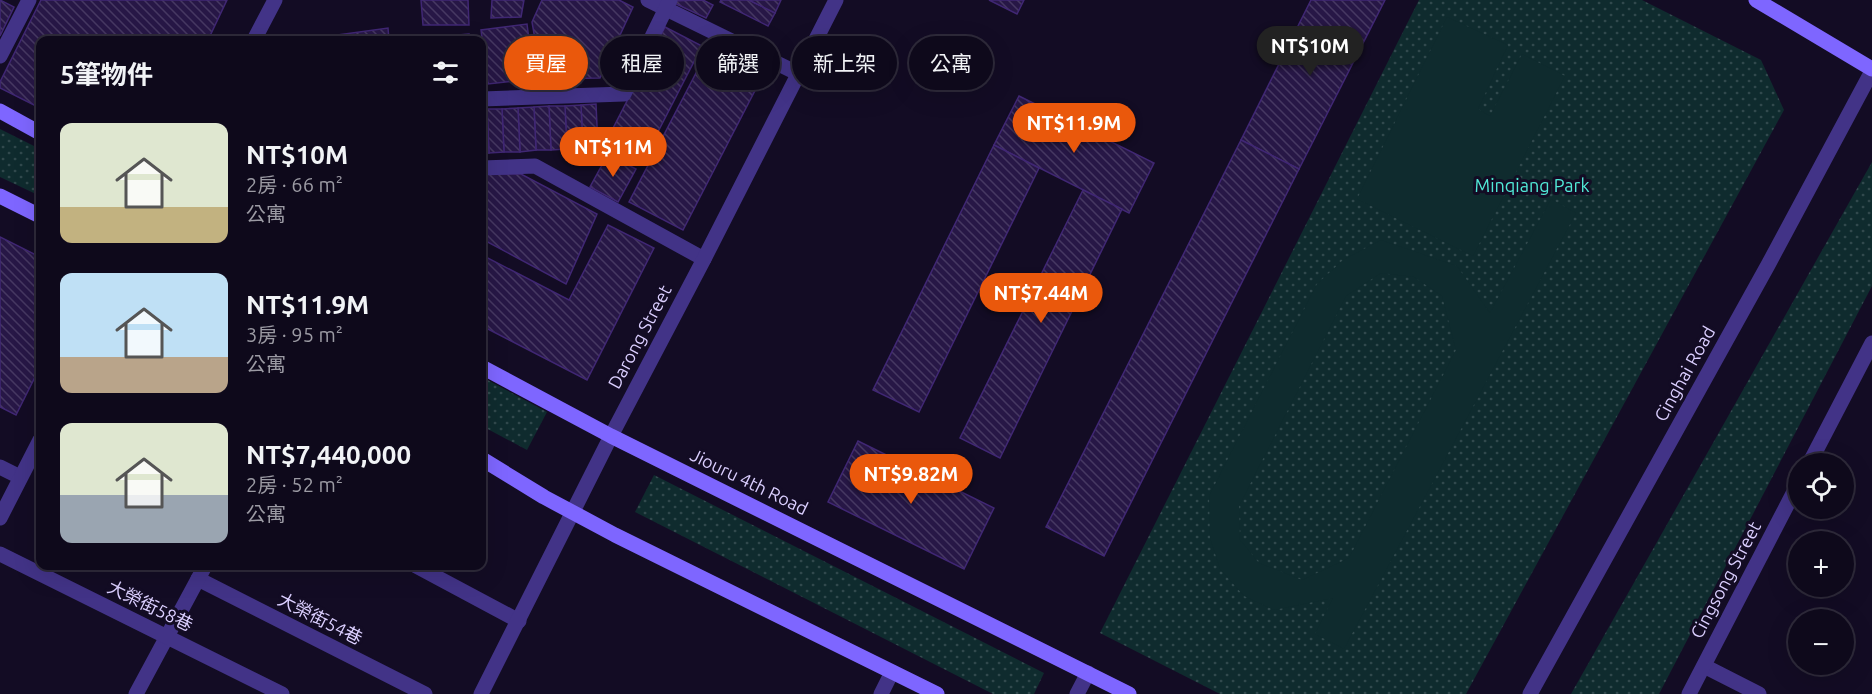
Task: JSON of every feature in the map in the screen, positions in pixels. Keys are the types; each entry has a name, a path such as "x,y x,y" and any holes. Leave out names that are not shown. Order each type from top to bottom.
{"street":[{"path":"0,56 29,0"},
{"path":"256,36 275,0"},
{"path":"648,0 668,4 792,70"},
{"name":"Darong Street","path":"818,36 836,0"},
{"path":"1756,0 1872,70"},
{"path":"486,99 624,94 668,4"},
{"name":"Cinghai Road","path":"1530,694 1768,265 1872,70"},
{"name":"Darong Street","path":"481,694 572,511 792,88"},
{"path":"0,111 36,131"},
{"path":"486,168 535,166 704,259"},
{"path":"0,196 36,214"},
{"path":"1815,453 1870,352"},
{"name":"Jiouru 4th Road","path":"486,369 611,436 1129,694"},
{"path":"0,518 36,447"},
{"path":"486,461 615,535 937,694"},
{"path":"0,467 20,477"},
{"name":"Cingsong Street","path":"1689,694 1788,503"},
{"name":"大榮街58巷","path":"0,554 282,694"},
{"path":"423,570 519,621"},
{"path":"136,694 201,572"},
{"name":"大榮街54巷","path":"201,572 425,694"},
{"path":"1704,666 1759,694"},
{"path":"881,694 892,672"},
{"path":"1077,694 1088,673"}],"green space":[{"name":"Minqiang Park","path":"1419,0 1642,0 1761,60 1784,110 1466,694 1220,694 1100,633"},
{"path":"1447,17 1508,45 1478,109 1490,116 1522,54 1565,76 1473,256 1357,199"},
{"path":"0,129 36,147 36,194 0,177"},
{"path":"1872,162 1872,286 1659,694 1571,694"},
{"path":"1551,199 1576,213 1344,649 1315,634 1333,598 1274,610 1244,596 1220,569 1210,538 1209,496 1317,284 1343,260 1381,240 1457,266 1490,313","holes":["1381,273 1414,277 1442,296 1456,350 1349,558 1302,580 1259,563 1240,540 1239,506 1346,296"]},
{"path":"486,379 547,412 527,450 486,428"},
{"path":"654,475 1044,673 1034,694 993,694 635,512"}],"building":[{"path":"0,0 14,7 0,36"},
{"path":"41,0 227,0 210,36 36,36 36,106 0,88 0,82"},
{"path":"421,0 468,0 469,25 423,25"},
{"path":"492,0 524,0 521,17 491,18"},
{"path":"542,0 619,0 633,7 620,36 600,36 600,78 588,78 588,36 534,36 532,22"},
{"path":"703,0 713,5 706,18 670,1"},
{"path":"721,0 749,0 775,13 768,26 720,2"},
{"path":"749,0 781,0 775,13"},
{"path":"989,0 1024,0 1017,14"},
{"path":"1311,0 1385,0 1299,169 1241,140"},
{"path":"527,24 529,36 504,36 504,82 488,84 486,36 482,36 481,30"},
{"path":"665,27 683,36 660,36"},
{"path":"388,28 389,36 330,36"},
{"path":"469,34 469,36 446,36"},
{"path":"684,37 696,43 696,58 684,81"},
{"path":"696,73 696,90 755,90 683,230 629,202"},
{"path":"633,90 679,90 644,159 607,140"},
{"path":"1019,96 1154,163 1129,213 994,145"},
{"path":"596,104 598,147 583,148 581,105"},
{"path":"581,105 583,148 567,149 565,106"},
{"path":"549,106 565,106 567,149 551,150"},
{"path":"549,106 551,150 536,150 534,107"},
{"path":"534,107 536,150 520,152 518,108"},
{"path":"518,108 520,152 504,152 502,109"},
{"path":"487,109 502,109 504,152 489,153"},
{"path":"487,109 489,153 486,153"},
{"path":"1241,140 1299,169 1104,556 1046,527"},
{"path":"994,145 1039,168 919,412 873,390"},
{"path":"608,154 636,169 618,202 590,187"},
{"path":"486,174 521,174 597,214 566,284 486,241"},
{"path":"1083,190 1122,209 1000,458 960,438"},
{"path":"608,225 654,248 587,380 486,328 486,257 569,300"},
{"path":"0,237 36,255 36,375 16,415 0,407"},
{"path":"858,441 994,508 964,569 828,502"}]}
